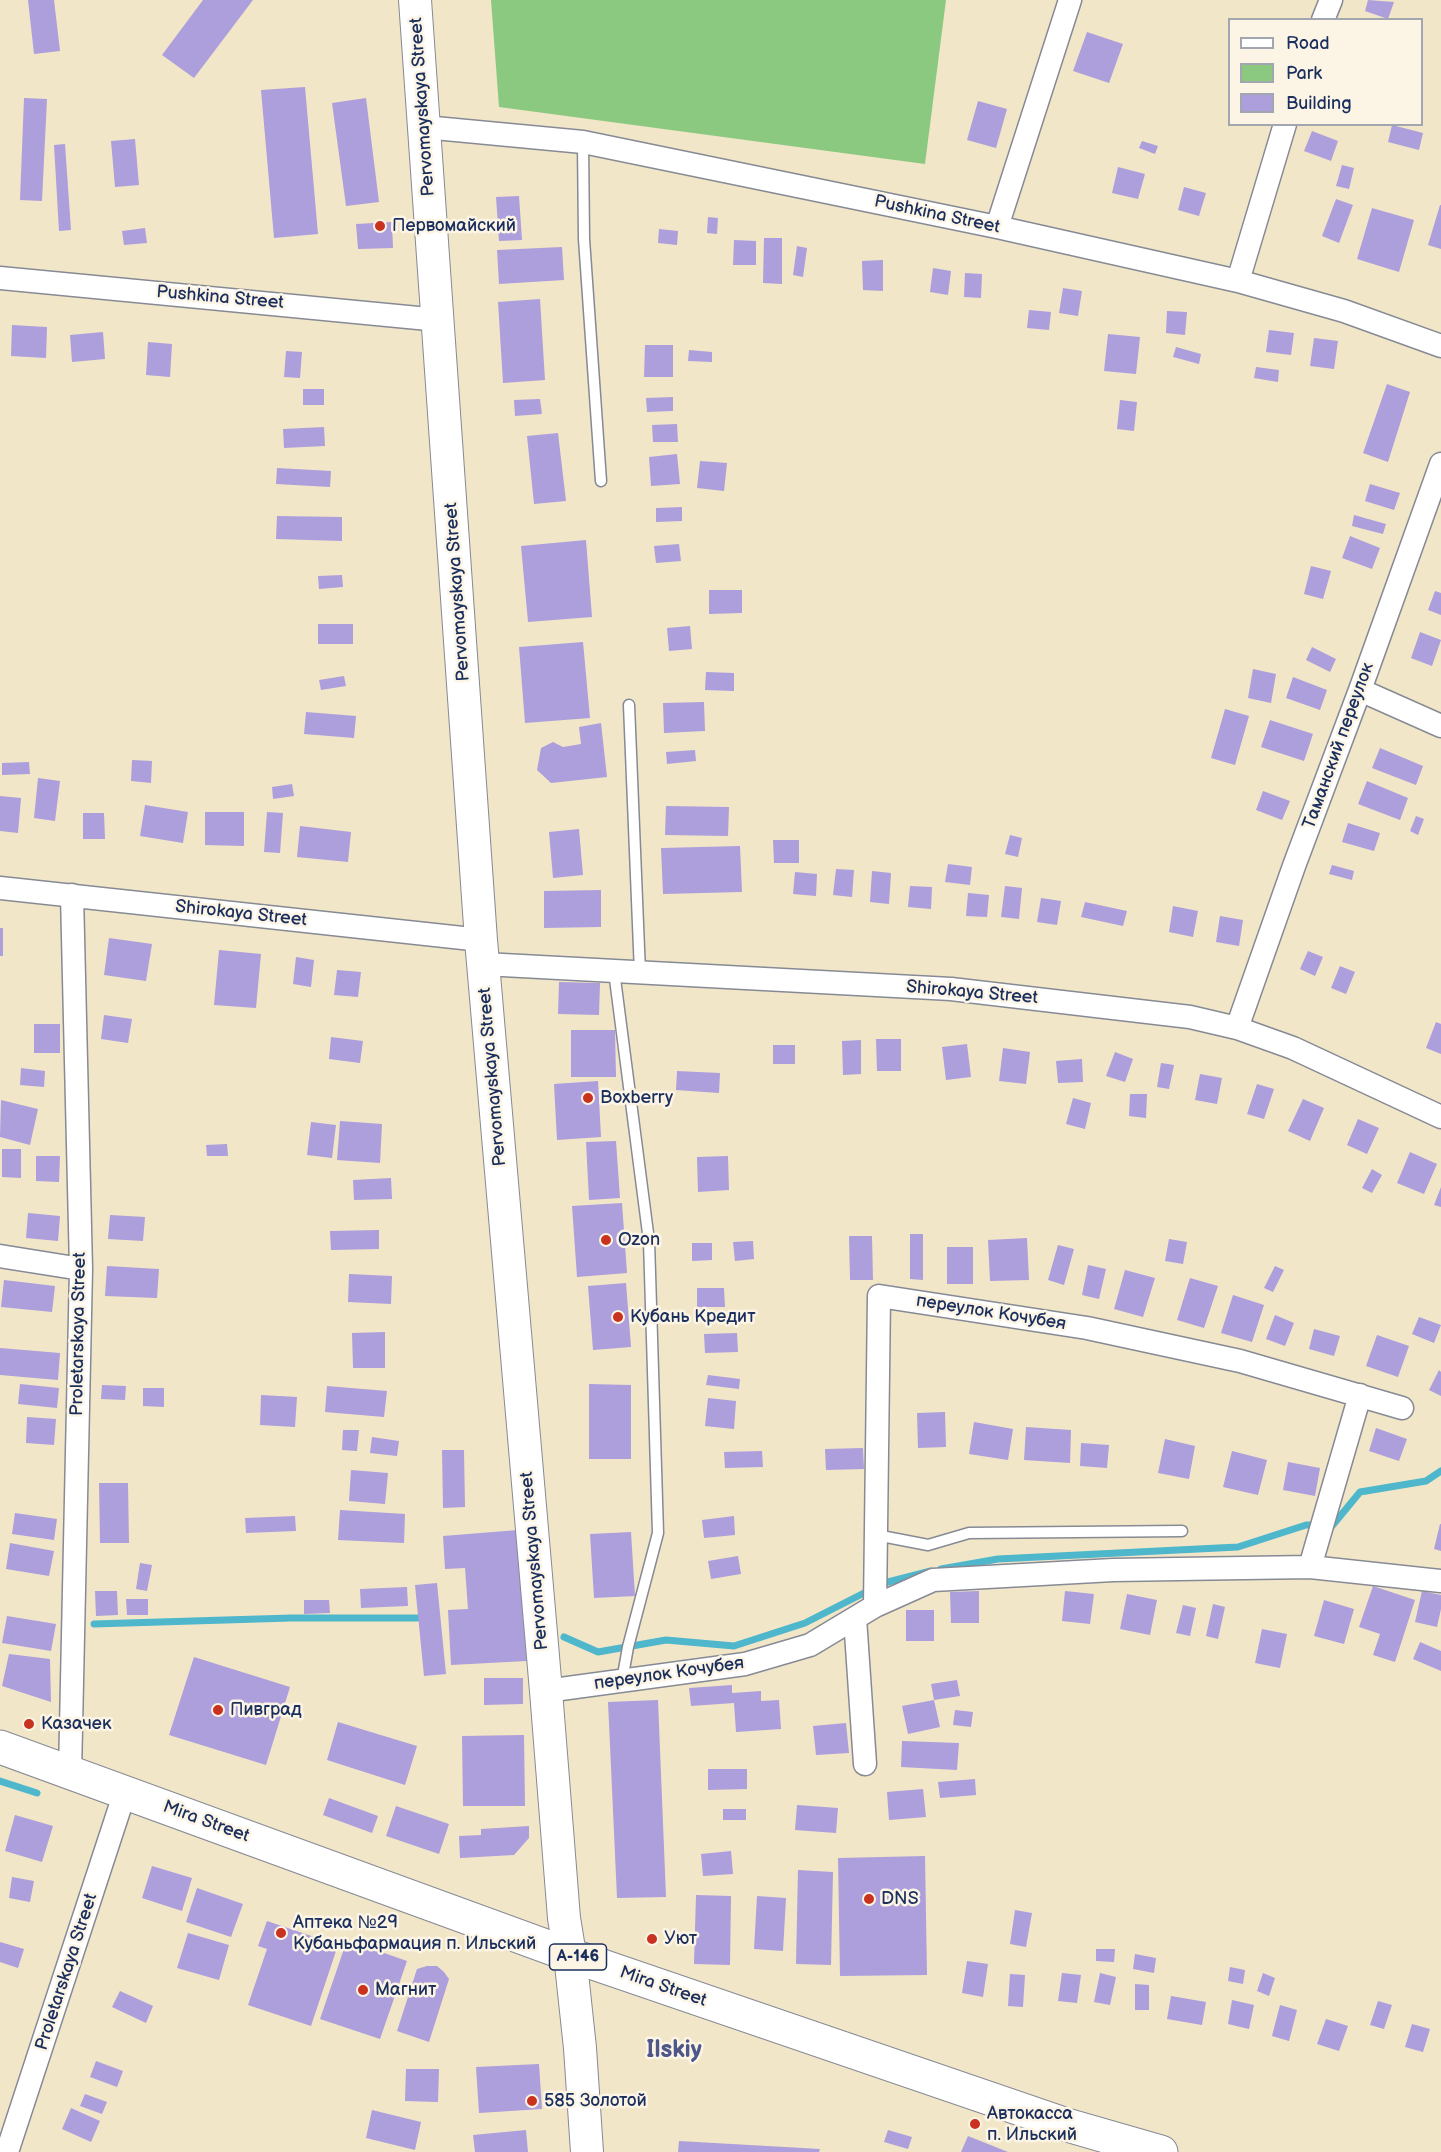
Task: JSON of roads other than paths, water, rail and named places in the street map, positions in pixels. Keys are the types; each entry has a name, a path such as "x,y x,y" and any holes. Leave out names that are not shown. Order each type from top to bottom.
{"highway":[{"name":"Mira Street","path":"0,1747 570,1955 1067,2125 1161,2152"}],"street":[{"name":"Pervomayskaya Street","path":"415,0 482,952 564,1918 580,2048 587,2152"},
{"path":"997,227 1070,0"},
{"path":"1324,18 1331,0"},
{"path":"1238,281 1285,126"},
{"name":"Pushkina Street","path":"424,127 583,142 997,227 1238,281 1344,311 1441,346"},
{"name":"Pushkina Street","path":"0,278 439,320"},
{"name":"Таманский переулок","path":"1237,1028 1441,464"},
{"path":"1360,690 1441,726"},
{"name":"Shirokaya Street","path":"0,888 72,895 614,971 951,989 1190,1017 1237,1028 1293,1048 1441,1117"},
{"name":"Proletarskaya Street","path":"70,1773 81,1269 72,895"},
{"path":"0,1256 81,1269"},
{"name":"переулок Кочубея","path":"875,1606 879,1296 1087,1328 1239,1360 1402,1408"},
{"path":"1311,1566 1360,1395"},
{"name":"переулок Кочубея","path":"546,1691 746,1664 810,1645 875,1606 933,1580 1113,1570 1311,1566 1441,1581"},
{"path":"855,1618 864,1764"},
{"name":"Proletarskaya Street","path":"6,2146 125,1792"}],"lane":[{"path":"583,142 584,239 601,481"},
{"path":"629,705 640,973"},
{"path":"614,971 649,1241 658,1533 628,1647 622,1681"},
{"path":"876,1535 928,1545 969,1533 1182,1531"}],"waterway":[{"path":"1332,1526 1360,1492 1426,1481 1441,1471"},
{"path":"941,1569 998,1559 1238,1547 1306,1525 1316,1525"},
{"path":"884,1583 931,1571"},
{"path":"564,1637 598,1652 666,1640 734,1646 805,1623 864,1593"},
{"path":"94,1624 291,1618 417,1618"},
{"path":"0,1781 37,1793"}],"place":[{"name":"Первомайский","path":"380,226"},
{"name":"Boxberry","path":"588,1098"},
{"name":"Ozon","path":"606,1240"},
{"name":"Кубань Кредит","path":"618,1317"},
{"name":"Пивград","path":"218,1710"},
{"name":"Казачек","path":"29,1724"},
{"name":"DNS","path":"869,1899"},
{"name":"Аптека №29 Кубаньфармация п. Ильский","path":"281,1933"},
{"name":"Уют","path":"652,1939"},
{"name":"Магнит","path":"363,1990"},
{"name":"585 Золотой","path":"532,2101"},
{"name":"Автокасса п. Ильский","path":"975,2124"}],"district":[{"name":"Ilskiy","path":"674,2051"}]}
